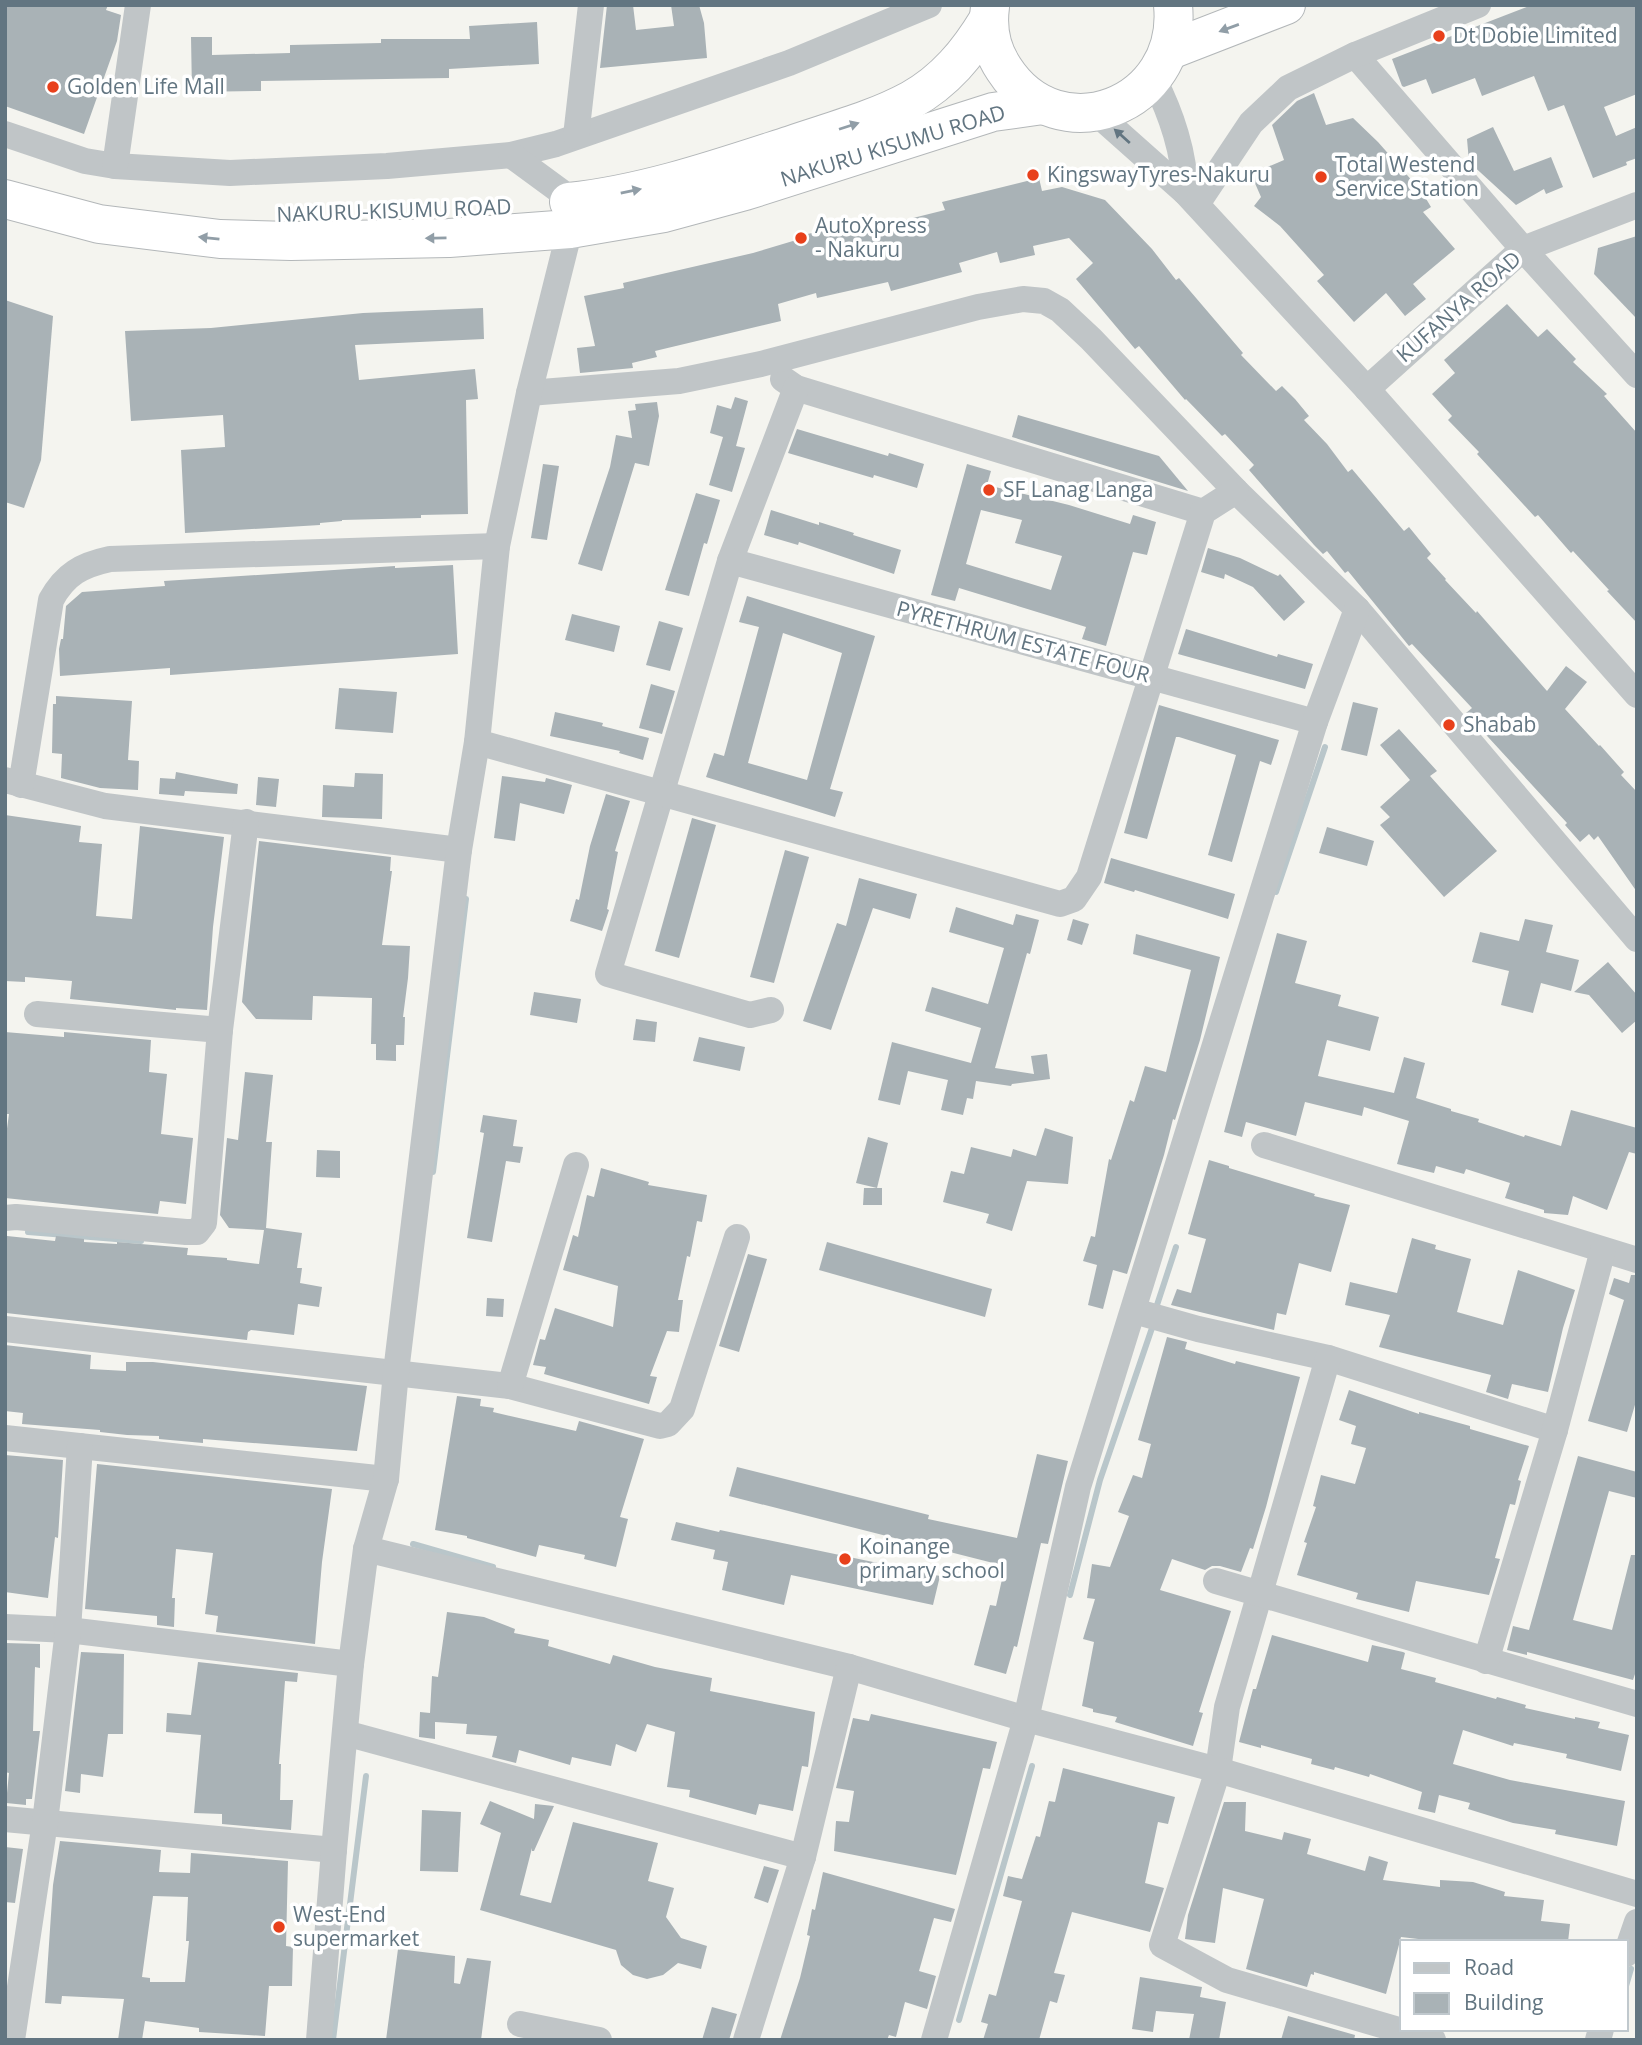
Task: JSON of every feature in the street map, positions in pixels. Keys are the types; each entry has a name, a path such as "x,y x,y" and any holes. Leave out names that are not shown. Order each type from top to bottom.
{"highway":[{"path":"1162,64 1175,24 1173,5"},
{"path":"989,13 995,55 1014,85 1043,105 1069,113 1095,112 1128,101 1162,64 1286,5"},
{"name":"NAKURU-KISUMU ROAD","path":"5,199 99,224 220,239 291,241 449,238 572,215 637,190 706,172 871,118 913,99 955,67 973,45 989,13"},
{"name":"NAKURU KISUMU ROAD","path":"745,191 993,113 1043,105"},
{"name":"NAKURU-KISUMU ROAD","path":"5,172 91,196 195,211 296,215 664,213 745,191"}],"street":[{"path":"115,166 138,5"},
{"path":"576,136 591,5"},
{"path":"5,134 85,161 115,166 230,173 387,166 511,155 556,144 789,63 929,5"},
{"path":"1191,198 1251,123 1288,88 1355,55 1478,5"},
{"path":"1355,55 1637,376"},
{"path":"1162,64 1164,100 1191,198"},
{"path":"1095,112 1191,198 1367,388 1637,695"},
{"path":"320,2040 334,1850 352,1664 366,1549 386,1479 396,1372 459,850 477,742 497,546 529,393 572,215 511,155"},
{"name":"KUFANYA ROAD","path":"1367,388 1523,249 1637,205"},
{"path":"529,393 678,381 761,364 978,307 1023,299 1044,302 1060,310 1091,340 1236,491 1357,608 1637,939"},
{"path":"761,364 796,388 1203,512"},
{"path":"771,1010 750,1016 608,974 730,561 796,388"},
{"path":"477,742 1060,904 1074,899 1088,877 1203,512 1236,491"},
{"path":"459,850 105,806 13,782 51,600 58,586 74,571 110,559 497,546"},
{"name":"PYRETHRUM ESTATE FOUR","path":"730,561 1315,722"},
{"path":"934,2040 1026,1719 1078,1487 1315,722 1357,608"},
{"path":"5,1218 197,1232 204,1223 220,1030 246,822"},
{"path":"37,1014 220,1030"},
{"path":"1264,1145 1637,1260"},
{"path":"510,1386 576,1165"},
{"path":"5,1329 510,1386 660,1426 668,1424 682,1409 737,1237"},
{"path":"1486,1661 1555,1430 1603,1250"},
{"path":"1134,1311 1198,1329 1328,1359 1555,1430"},
{"path":"1328,1359 1227,1707 1218,1770 1162,1945 1227,1980 1399,2035 1433,2040"},
{"path":"5,1438 386,1479"},
{"path":"12,2040 46,1822 68,1630 80,1446"},
{"path":"366,1549 849,1667 1026,1719 1218,1770 1637,1894"},
{"path":"1216,1581 1637,1704"},
{"path":"5,1627 68,1630 352,1664"},
{"path":"746,2040 803,1857 849,1667"},
{"path":"345,1733 803,1857"},
{"path":"5,1819 334,1850"},
{"path":"1628,1948 1637,1922"},
{"path":"520,2024 599,2040"}],"building":[{"name":"Golden Life Mall","path":"5,5 108,5 106,10 121,15 117,41 84,134 5,106"},
{"path":"607,5 633,5 636,30 674,26 671,5 699,5 704,23 707,58 600,68"},
{"path":"1532,5 1637,5 1637,94 1604,107 1616,136 1637,127 1637,158 1626,162 1627,165 1593,178 1564,105 1548,111 1534,76 1482,96 1475,78 1432,94 1426,79 1402,86 1392,59"},
{"path":"537,22 539,64 449,69 449,78 261,81 261,91 192,92 191,37 212,37 212,55 290,53 290,45 381,43 381,39 470,39 469,26"},
{"path":"1314,93 1326,125 1353,118 1378,142 1422,192 1431,207 1423,212 1455,249 1413,284 1426,299 1405,316 1386,293 1354,322 1317,281 1324,275 1280,226 1254,206 1261,197 1251,174 1284,160 1272,125 1297,101"},
{"path":"1493,127 1514,171 1551,157 1563,187 1546,194 1544,189 1516,205 1469,162 1467,139"},
{"path":"1039,178 1042,191 1062,187 1105,200 1152,249 1176,280 1179,278 1243,353 1241,355 1276,391 1282,386 1295,399 1309,416 1304,420 1348,472 1352,469 1404,531 1409,527 1431,554 1427,558 1445,580 1476,613 1477,611 1547,691 1566,666 1587,682 1565,709 1624,772 1621,775 1637,792 1637,892 1598,836 1594,840 1589,834 1580,842 1565,825 1567,823 1466,713 1472,708 1412,644 1409,646 1348,571 1345,573 1327,551 1323,554 1314,545 1249,470 1254,465 1225,434 1222,436 1185,400 1139,346 1135,349 1076,279 1093,263 1069,238 1033,246 1035,255 1000,263 997,252 959,263 962,272 891,291 888,282 817,298 816,293 778,304 781,321 655,351 657,357 632,363 633,368 580,373 577,348 595,346 584,296 624,288 623,283 753,253 803,238 803,235 871,220 873,228 945,210 942,202"},
{"path":"1637,236 1637,319 1594,274 1598,248"},
{"path":"5,300 53,316 41,460 24,508 5,502"},
{"path":"1507,304 1538,337 1547,329 1576,359 1573,362 1607,394 1604,396 1637,433 1637,623 1573,551 1571,553 1538,515 1535,517 1477,454 1479,452 1448,420 1452,416 1432,394 1455,373 1444,360"},
{"path":"483,308 484,339 355,345 359,380 475,369 478,399 466,400 468,514 342,520 320,525 185,533 181,450 225,447 223,415 131,421 125,331 211,328 363,313"},
{"path":"735,397 748,401 736,446 745,448 732,492 709,485 723,437 710,433 717,405 731,409"},
{"path":"657,402 659,416 649,466 635,463 602,571 578,564 610,467 616,435 632,438 628,411 636,410 635,404"},
{"path":"1018,415 1159,456 1188,491 1012,437"},
{"path":"797,429 924,464 917,488 788,453"},
{"path":"543,464 559,466 547,540 531,538"},
{"path":"967,464 991,471 987,485 1069,505 1130,524 1133,515 1156,522 1147,555 1133,552 1106,646 1082,639 1086,627 959,588 955,601 931,595","holes":["981,510 1022,520 1015,543 1062,556 1051,590 966,564"]},
{"path":"696,493 720,500 689,596 665,590"},
{"path":"771,510 819,525 819,522 901,550 894,574 799,542 798,545 764,535"},
{"path":"1208,548 1240,558 1278,576 1280,574 1305,602 1284,621 1253,587 1225,574 1224,579 1201,572"},
{"path":"453,565 458,654 170,675 170,668 60,676 59,649 63,639 66,606 82,592 165,586 164,581 395,566"},
{"path":"747,596 875,636 830,789 843,792 835,817 706,777 714,753 724,756 759,627 739,622","holes":["783,633 842,653 807,780 748,763"]},
{"path":"572,614 620,626 614,652 565,640"},
{"path":"659,621 683,628 670,671 646,665"},
{"path":"1186,629 1277,657 1278,654 1313,664 1305,689 1178,654"},
{"path":"651,684 675,691 662,734 639,728"},
{"path":"339,688 397,692 393,733 335,729"},
{"path":"56,696 132,701 128,760 139,761 138,790 100,788 61,778 62,754 52,753 53,704 56,704"},
{"path":"1353,702 1378,708 1367,756 1341,750"},
{"path":"1159,705 1279,740 1271,765 1260,761 1232,862 1208,855 1236,755 1179,737 1176,737 1147,839 1124,833"},
{"path":"555,712 603,723 602,726 649,738 643,760 619,753 620,751 550,736"},
{"path":"1399,729 1437,771 1430,776 1497,851 1444,897 1380,825 1390,817 1380,807 1410,780 1380,745"},
{"path":"176,772 238,784 237,794 185,791 184,796 159,794 160,778 175,779"},
{"path":"355,773 383,774 382,819 322,817 323,785 354,787"},
{"path":"502,776 545,782 546,778 572,785 564,814 520,803 515,841 494,838"},
{"path":"258,777 279,779 276,807 256,805"},
{"path":"606,794 630,801 615,851 618,852 607,909 609,910 602,931 570,921 576,899 579,900 590,846"},
{"path":"5,815 81,826 79,842 102,844 96,916 132,919 140,826 224,837 213,927 207,1010 176,1010 70,999 72,981 25,977 25,982 5,981"},
{"path":"692,818 716,825 679,958 655,951"},
{"path":"1327,827 1374,841 1367,866 1319,853"},
{"path":"259,841 391,857 392,871 382,945 410,946 403,1017 404,1045 396,1045 396,1061 376,1060 376,1044 371,1044 372,998 313,996 312,1020 256,1019 242,1002"},
{"path":"785,850 809,857 774,983 750,977"},
{"path":"1111,858 1235,894 1228,919 1104,883"},
{"path":"859,878 917,894 910,919 873,908 831,1030 803,1021 837,923 846,926"},
{"path":"956,907 1013,925 1016,914 1039,920 995,1068 1034,1074 1031,1056 1047,1054 1050,1079 1011,1086 976,1081 973,1099 967,1098 963,1115 941,1110 948,1080 908,1071 900,1105 878,1100 892,1042 971,1063 981,1028 925,1011 932,987 988,1004 1004,948 949,932"},
{"path":"1073,919 1089,924 1082,945 1067,940"},
{"path":"1525,919 1553,925 1546,952 1579,960 1571,991 1541,983 1533,1013 1501,1005 1509,971 1472,962 1480,932 1519,941"},
{"path":"1277,933 1307,941 1295,983 1341,995 1338,1006 1379,1017 1370,1051 1327,1040 1318,1076 1394,1093 1404,1057 1425,1063 1416,1098 1524,1137 1525,1135 1561,1146 1571,1110 1637,1128 1637,1154 1629,1152 1607,1210 1573,1196 1568,1215 1544,1213 1544,1210 1505,1198 1510,1183 1466,1169 1464,1174 1436,1166 1434,1173 1397,1164 1409,1121 1364,1107 1362,1116 1305,1102 1296,1136 1246,1122 1242,1137 1224,1132"},
{"path":"1136,934 1220,957 1200,1040 1175,1120 1173,1119 1127,1274 1113,1270 1103,1309 1088,1305 1097,1265 1083,1261 1091,1236 1095,1237 1109,1159 1111,1160 1130,1100 1134,1102 1145,1066 1166,1072 1191,970 1133,954"},
{"path":"1608,962 1637,995 1637,1020 1622,1033 1589,995 1574,992"},
{"path":"534,992 581,999 577,1023 530,1015"},
{"path":"636,1019 657,1022 655,1042 633,1040"},
{"path":"5,1032 64,1037 64,1032 151,1040 149,1072 167,1074 161,1134 193,1138 186,1204 160,1201 158,1214 5,1198 5,1143 9,1114 5,1114"},
{"path":"699,1037 745,1047 740,1071 693,1061"},
{"path":"245,1072 273,1075 266,1142 272,1142 266,1228 302,1233 297,1268 302,1268 300,1283 322,1287 319,1307 298,1304 294,1335 251,1330 247,1340 6,1313 7,1236 55,1241 56,1236 84,1239 84,1242 188,1248 187,1255 259,1264 264,1230 229,1228 220,1215 227,1138 238,1140"},
{"path":"483,1115 517,1120 513,1146 523,1147 520,1163 506,1161 492,1242 467,1238 484,1133 480,1132"},
{"path":"1045,1128 1073,1137 1068,1184 1027,1181 1012,1231 986,1223 989,1214 943,1202 951,1171 964,1174 971,1147 1011,1157 1013,1149 1036,1156"},
{"path":"868,1137 888,1143 877,1188 856,1183"},
{"path":"317,1150 340,1151 340,1178 316,1177"},
{"path":"1209,1160 1315,1194 1314,1196 1350,1205 1331,1272 1299,1263 1286,1315 1277,1313 1274,1330 1171,1305 1177,1289 1191,1293 1206,1239 1188,1234"},
{"path":"601,1168 649,1182 648,1185 707,1195 702,1222 697,1221 690,1257 687,1256 678,1300 683,1300 679,1332 667,1331 650,1376 657,1377 649,1404 544,1374 546,1367 533,1365 540,1339 545,1340 555,1308 613,1327 618,1286 563,1270 573,1235 578,1237 587,1195 594,1197"},
{"path":"864,1188 882,1188 882,1205 863,1205"},
{"path":"1412,1238 1436,1245 1435,1249 1471,1259 1457,1312 1503,1325 1518,1270 1575,1290 1548,1392 1512,1384 1508,1399 1486,1392 1491,1375 1379,1347 1390,1315 1345,1305 1350,1282 1397,1293"},
{"path":"827,1242 992,1289 985,1317 819,1270"},
{"path":"748,1254 767,1259 739,1352 719,1346"},
{"path":"1631,1275 1637,1275 1637,1398 1627,1432 1588,1421 1624,1300 1609,1294 1614,1278 1629,1283"},
{"path":"487,1298 504,1299 503,1317 486,1316"},
{"path":"1167,1337 1187,1342 1185,1349 1235,1364 1236,1361 1300,1377 1266,1507 1253,1549 1250,1548 1241,1572 1220,1566 1205,1570 1172,1559 1160,1590 1231,1611 1199,1712 1203,1713 1193,1746 1115,1722 1117,1717 1093,1712 1093,1709 1082,1706 1094,1642 1083,1639 1095,1599 1087,1598 1092,1564 1110,1567 1129,1516 1118,1512 1133,1475 1142,1478 1151,1444 1138,1440"},
{"path":"5,1345 91,1355 90,1369 126,1371 126,1362 153,1362 367,1386 357,1451 203,1439 203,1443 159,1439 159,1436 22,1424 23,1413 5,1411"},
{"path":"1349,1390 1419,1414 1470,1426 1470,1429 1529,1446 1518,1480 1521,1481 1515,1505 1510,1504 1495,1558 1500,1559 1489,1595 1416,1581 1409,1612 1356,1599 1358,1593 1297,1575 1307,1543 1304,1542 1316,1507 1313,1506 1321,1475 1355,1484 1366,1448 1351,1444 1356,1426 1339,1420"},
{"path":"457,1396 481,1399 480,1406 494,1408 493,1412 576,1431 579,1421 644,1439 620,1517 628,1519 616,1567 584,1559 585,1555 539,1545 536,1557 467,1536 435,1530"},
{"path":"1037,1454 1068,1461 1048,1544 1041,1543 1017,1647 1014,1646 1006,1674 974,1665 990,1605 996,1606 1005,1566 729,1496 737,1467 929,1515 928,1519 1017,1538"},
{"path":"5,1455 63,1460 58,1538 55,1537 48,1598 5,1592"},
{"path":"1578,1456 1637,1472 1637,1498 1609,1491 1573,1620 1612,1630 1631,1555 1637,1555 1637,1668 1633,1680 1527,1652 1527,1655 1507,1650 1513,1626 1529,1630"},
{"path":"97,1464 332,1489 315,1644 216,1632 218,1616 205,1614 213,1553 176,1549 172,1598 175,1598 174,1627 157,1625 157,1616 85,1609"},
{"path":"676,1522 940,1576 933,1605 791,1575 784,1605 722,1590 728,1562 713,1559 715,1550 671,1540"},
{"path":"447,1612 484,1617 515,1629 514,1633 549,1640 548,1646 610,1664 613,1655 655,1667 712,1678 710,1691 815,1712 808,1767 802,1766 793,1811 759,1804 756,1815 689,1797 690,1790 667,1787 675,1732 647,1724 636,1752 616,1744 611,1766 572,1757 570,1765 519,1750 516,1763 492,1757 497,1736 466,1734 467,1724 435,1722 435,1739 419,1737 420,1712 430,1713 432,1676 438,1677"},
{"path":"1272,1635 1368,1662 1372,1645 1403,1652 1405,1653 1401,1669 1436,1678 1435,1682 1526,1705 1525,1708 1600,1722 1598,1728 1629,1735 1621,1771 1566,1758 1567,1754 1514,1743 1513,1746 1463,1730 1453,1764 1510,1780 1625,1801 1617,1846 1555,1834 1556,1830 1513,1823 1468,1809 1470,1803 1439,1795 1435,1813 1418,1809 1422,1792 1370,1774 1369,1777 1335,1767 1334,1770 1311,1764 1312,1759 1239,1742 1253,1689 1256,1689"},
{"path":"5,1643 40,1644 40,1668 35,1667 33,1731 40,1731 32,1799 26,1799 26,1805 6,1803 9,1773 5,1772"},
{"path":"81,1652 124,1654 123,1734 108,1734 103,1777 81,1774 80,1793 65,1791"},
{"path":"198,1662 298,1673 297,1682 285,1681 279,1764 280,1800 293,1800 291,1830 222,1824 222,1814 194,1813 201,1735 166,1732 167,1713 191,1715"},
{"path":"871,1714 997,1742 990,1769 983,1768 956,1875 834,1851 836,1821 849,1822 854,1791 836,1788 853,1718 869,1721"},
{"path":"1063,1768 1175,1797 1168,1824 1158,1822 1145,1883 1164,1888 1150,1932 1072,1912 1054,1973 1065,1975 1057,2003 1050,2001 1039,2040 983,2040 988,2024 981,2022 989,1994 996,1996 1022,1901 1003,1896 1008,1876 1022,1879 1036,1836 1040,1837 1049,1801 1055,1802"},
{"path":"490,1801 534,1819 535,1804 554,1806 534,1851 532,1848 520,1895 551,1903 573,1822 658,1843 648,1881 674,1888 666,1917 681,1938 707,1946 701,1969 678,1963 663,1975 647,1979 633,1975 621,1965 616,1950 480,1910 501,1833 480,1824"},
{"path":"1224,1802 1246,1802 1245,1831 1282,1840 1284,1832 1311,1839 1307,1854 1365,1871 1369,1856 1388,1862 1383,1880 1440,1887 1440,1880 1473,1882 1505,1892 1504,1896 1544,1900 1541,1921 1570,1924 1568,1940 1427,1940 1401,1937 1386,1994 1314,1972 1307,1987 1246,1969 1264,1899 1223,1888 1215,1943 1185,1939 1188,1915"},
{"path":"422,1810 461,1812 458,1872 420,1871"},
{"path":"60,1841 161,1850 159,1872 190,1873 191,1853 288,1861 286,1946 293,1947 292,1986 269,1986 265,2036 199,2032 199,2028 145,2021 142,2040 118,2040 124,1999 62,1996 61,2004 45,2003 53,1885","holes":["153,1896 188,1897 186,1941 189,1941 185,1982 150,1982 150,1978 142,1977"]},
{"path":"5,1847 23,1849 15,1903 5,1902"},
{"path":"764,1866 779,1870 768,1903 754,1898"},
{"path":"823,1872 955,1909 951,1922 934,1918 919,1971 936,1976 927,2009 905,2002 896,2037 889,2035 887,2040 780,2040 800,1978 810,1936 807,1935 812,1909 815,1910"},
{"path":"398,1949 455,1956 454,1983 460,1984 467,1958 491,1961 481,2040 386,2040"},
{"path":"1140,1977 1202,1987 1200,1997 1226,2002 1219,2040 1189,2040 1194,2014 1156,2011 1153,2032 1132,2029"},
{"path":"712,2007 737,2014 729,2040 702,2040"},
{"path":"1288,2016 1355,2035 1354,2040 1281,2040"}],"waterway":[{"path":"1276,892 1325,747"},
{"path":"433,1172 466,899"},
{"path":"28,1232 141,1241"},
{"path":"1157,1305 1176,1247"},
{"path":"1070,1595 1100,1480 1152,1328"},
{"path":"413,1544 493,1567"},
{"path":"959,2020 1032,1766"},
{"path":"333,2040 366,1776"},
{"path":"1628,1979 1631,1969"}],"place":[{"name":"Dt Dobie Limited","path":"1439,36"},
{"name":"Golden Life Mall","path":"53,87"},
{"name":"KingswayTyres-Nakuru","path":"1033,175"},
{"name":"Total Westend Service Station","path":"1321,177"},
{"name":"AutoXpress - Nakuru","path":"801,238"},
{"name":"SF Lanag Langa","path":"989,490"},
{"name":"Shabab","path":"1449,725"},
{"name":"Koinange primary school","path":"845,1559"},
{"name":"West-End supermarket","path":"279,1927"}]}
